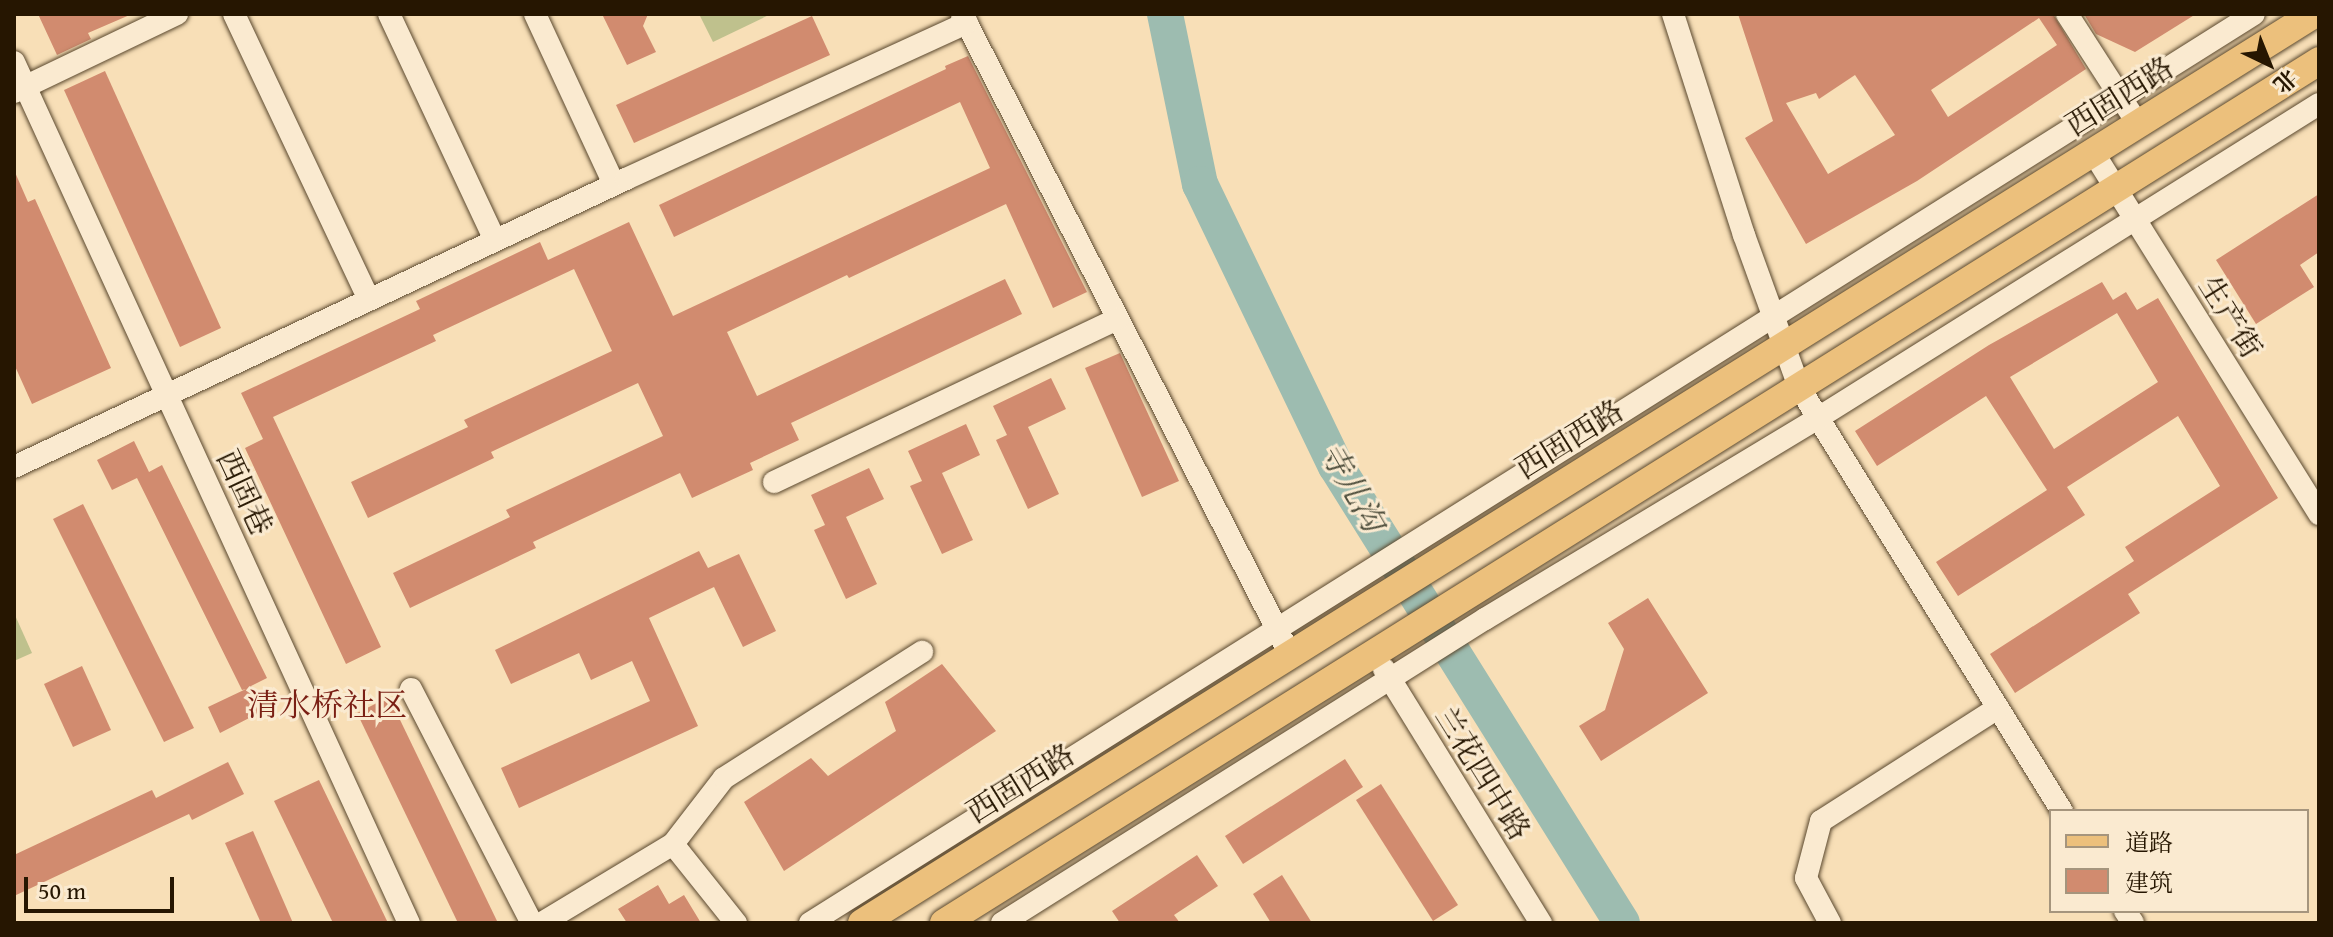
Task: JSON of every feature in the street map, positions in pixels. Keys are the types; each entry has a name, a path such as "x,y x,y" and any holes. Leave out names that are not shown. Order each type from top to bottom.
{"main road":[{"name":"西固西路","path":"862,923 1363,593 1783,345 2314,14"},
{"path":"953,921 2319,61"}],"street":[{"path":"20,89 177,14"},
{"path":"234,14 369,300"},
{"path":"389,14 495,240"},
{"path":"535,14 614,184"},
{"path":"1673,14 1772,315 1799,387 2061,809"},
{"path":"2067,14 2138,124"},
{"path":"1440,545 1772,315 2254,14"},
{"path":"14,467 964,19 1284,643 810,923"},
{"name":"西固巷","path":"14,62 20,89 167,395 409,923"},
{"path":"1002,923 1485,619 1818,418 2319,104"},
{"name":"生产街","path":"2093,152 2319,514"},
{"path":"774,482 1117,319"},
{"name":"兰花四中路","path":"1384,648 1541,923"},
{"path":"542,923 673,844 724,778 922,652"},
{"path":"411,689 532,923"},
{"path":"1830,923 1806,878 1821,821 1998,708"},
{"path":"673,844 736,923"}],"green space":[{"path":"699,14 771,14 713,42"},
{"path":"14,613 32,653 14,661"}],"building":[{"path":"38,14 132,14 88,33 91,39 57,55"},
{"path":"602,14 648,14 643,26 656,52 627,65"},
{"path":"1738,14 2053,14 2086,69 1917,181 1806,244 1745,138 1773,121","holes":["2039,18 2057,45 1948,117 1931,90","1855,75 1895,135 1828,174 1786,103 1816,93 1819,99"]},
{"path":"2084,14 2196,14 2135,52 2096,34"},
{"path":"812,16 830,55 634,143 616,105"},
{"path":"968,56 1087,292 1053,308 1006,204 849,278 847,275 727,332 757,396 1005,279 1022,314 791,423 799,440 750,463 753,470 692,498 680,473 533,542 536,548 410,608 393,573 510,517 506,510 663,436 638,383 491,452 494,458 368,518 351,482 468,427 464,420 612,351 574,269 433,335 436,341 273,417 381,647 346,664 245,448 263,439 241,393 420,309 416,301 540,242 548,260 629,222 673,316 990,168 960,102 674,237 659,205"},
{"path":"105,71 221,328 180,347 64,90"},
{"path":"14,170 28,202 35,199 111,368 32,404 14,364"},
{"path":"2319,194 2319,252 2300,265 2314,287 2256,324 2216,260"},
{"path":"2102,282 2113,300 2126,292 2137,310 2158,298 2278,498 2128,594 2140,613 2015,693 1990,654 2134,561 2125,547 2220,486 2178,416 2067,487 2085,515 1958,596 1936,562 2047,490 1986,396 1877,466 1855,431 1989,345","holes":["2117,313 2158,382 2054,449 2010,377"]},
{"path":"1120,353 1179,481 1142,497 1085,368"},
{"path":"1051,378 1066,409 1028,427 1059,494 1028,509 996,440 1007,435 993,406"},
{"path":"966,424 980,455 942,473 973,540 942,554 910,486 922,481 908,451"},
{"path":"134,441 149,472 162,465 267,678 251,686 263,711 220,733 208,707 246,689 242,690 137,478 112,490 97,460"},
{"path":"869,468 884,499 846,517 877,584 846,599 814,530 825,525 811,495"},
{"path":"83,504 194,728 164,742 53,519"},
{"path":"699,551 708,568 739,554 776,631 743,647 714,587 649,618 698,726 519,808 501,768 650,701 632,661 591,680 579,653 511,684 495,650"},
{"path":"1648,598 1708,693 1601,761 1579,726 1605,710 1624,649 1608,623"},
{"path":"942,664 996,731 784,871 744,802 811,758 828,776 896,731 885,702"},
{"path":"82,666 111,730 73,747 44,684"},
{"path":"389,697 498,923 458,923 357,713"},
{"path":"1345,759 1363,787 1243,864 1225,836"},
{"path":"228,762 244,794 192,820 189,814 14,896 14,855 152,790 156,798"},
{"path":"319,780 388,923 333,923 274,801"},
{"path":"1381,784 1458,905 1433,921 1356,800"},
{"path":"253,831 293,923 261,923 225,843"},
{"path":"1197,855 1218,886 1174,915 1180,923 1120,923 1112,911"},
{"path":"1282,875 1312,923 1271,923 1253,894"},
{"path":"658,885 669,904 684,895 701,923 627,923 618,909"}],"waterway":[{"name":"寺儿沟","path":"1165,14 1200,184 1336,466 1622,923"}],"district":[{"name":"清水桥社区","path":"327,705"}]}
